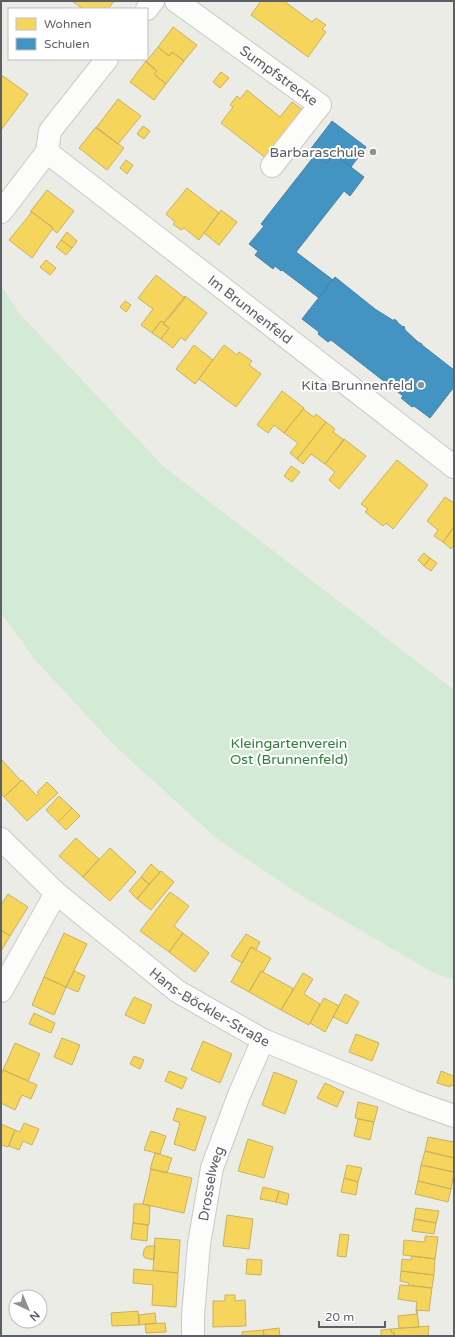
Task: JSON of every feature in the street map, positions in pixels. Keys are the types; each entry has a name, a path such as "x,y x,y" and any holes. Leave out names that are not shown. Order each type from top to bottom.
{"street":[{"name":"Sumpfstrecke","path":"176,1 320,105 272,166"},
{"path":"1,212 47,152 50,131 106,60"},
{"name":"Im Brunnenfeld","path":"47,152 454,467"},
{"name":"Hans-Böckler-Straße","path":"1,839 56,893 177,991 263,1040 412,1101 454,1116"},
{"path":"1,991 56,893"},
{"name":"Drosselweg","path":"193,1336 193,1316 199,1244 212,1168 239,1095 263,1040"}],"green space":[{"name":"Kleingartenverein Ost (Brunnenfeld)","path":"1,285 18,312 163,466 454,690 454,980 432,972 302,896 216,838 116,747 36,661 1,613"}],"building: Wohnen":[{"path":"72,1 114,1 109,8 82,8"},
{"path":"261,1 284,1 312,22 316,18 326,25 322,29 326,32 308,57 251,15"},
{"path":"173,27 197,45 184,61 172,52 169,56 158,47"},
{"path":"158,47 169,56 172,52 184,61 166,84 154,74 157,71 146,62"},
{"path":"146,61 157,71 154,74 166,84 154,100 130,82"},
{"path":"221,72 229,78 220,88 213,82"},
{"path":"3,76 28,94 1,130 1,77"},
{"path":"247,90 280,117 292,102 308,114 271,162 221,123 233,107 230,105 237,96 240,99"},
{"path":"118,99 141,116 118,144 96,128"},
{"path":"143,126 150,131 144,139 137,134"},
{"path":"96,127 124,148 107,170 79,148"},
{"path":"126,160 133,165 127,174 120,168"},
{"path":"187,188 219,213 199,240 184,228 181,230 173,224 175,222 166,214"},
{"path":"47,190 74,211 57,233 52,229 53,228 30,212"},
{"path":"221,210 237,222 219,245 204,233"},
{"path":"32,212 53,228 32,258 9,240"},
{"path":"67,232 77,241 72,248 61,240"},
{"path":"61,240 72,248 66,255 56,247"},
{"path":"46,260 56,268 50,275 40,267"},
{"path":"156,275 185,298 168,319 167,318 164,323 161,321 152,333 141,325 153,309 138,298"},
{"path":"185,296 207,313 185,341 181,337 173,348 161,339 169,328 163,324"},
{"path":"125,301 131,305 126,312 120,307"},
{"path":"161,321 169,328 161,339 152,333"},
{"path":"194,345 213,360 195,384 176,369"},
{"path":"224,345 237,355 239,352 252,361 249,365 261,374 236,407 199,379"},
{"path":"282,391 304,408 284,433 274,425 268,433 257,425"},
{"path":"303,409 314,417 316,414 326,422 297,459 290,453 298,443 284,433"},
{"path":"326,422 335,429 333,432 344,440 325,464 311,454 303,464 297,459"},
{"path":"344,439 366,456 339,489 329,480 335,472 325,464"},
{"path":"397,460 428,485 393,529 386,523 383,526 365,512 368,509 361,504"},
{"path":"291,466 300,472 292,482 284,476"},
{"path":"445,497 454,503 454,527 443,542 434,536 438,530 427,521"},
{"path":"454,527 454,545 451,549 443,542"},
{"path":"424,553 430,558 424,566 418,560"},
{"path":"430,558 437,563 431,571 424,566"},
{"path":"1,759 21,781 4,797 1,793"},
{"path":"22,780 37,796 39,794 37,792 47,782 58,793 27,821 4,797"},
{"path":"59,796 72,808 58,822 46,810"},
{"path":"72,808 80,816 66,830 58,822"},
{"path":"76,838 99,859 83,877 59,856"},
{"path":"110,848 136,872 110,901 83,877"},
{"path":"151,864 160,872 149,884 141,877"},
{"path":"161,871 174,882 151,910 137,899"},
{"path":"141,877 149,884 137,899 129,891"},
{"path":"170,892 189,906 174,926 183,933 169,952 140,931"},
{"path":"8,894 28,907 10,936 1,930 1,905"},
{"path":"1,930 10,936 1,951"},
{"path":"64,933 87,944 66,987 44,977"},
{"path":"183,933 209,953 195,972 169,952"},
{"path":"246,934 260,942 256,950 251,947 242,963 231,956"},
{"path":"251,947 271,958 263,972 261,971 249,992 231,982"},
{"path":"74,971 85,976 78,992 66,987"},
{"path":"261,971 294,989 281,1010 249,992"},
{"path":"303,973 313,979 304,994 320,1004 309,1025 281,1010"},
{"path":"44,977 66,987 54,1015 32,1005"},
{"path":"345,994 359,1002 347,1024 333,1017"},
{"path":"134,997 152,1005 144,1024 125,1015"},
{"path":"324,998 339,1006 325,1032 310,1023"},
{"path":"34,1013 55,1023 51,1033 29,1024"},
{"path":"356,1034 379,1043 372,1061 349,1052"},
{"path":"62,1038 80,1045 72,1065 54,1057"},
{"path":"203,1041 232,1054 220,1083 191,1070"},
{"path":"15,1043 40,1054 28,1081 3,1070"},
{"path":"134,1056 144,1060 140,1069 130,1064"},
{"path":"3,1070 37,1085 31,1099 22,1095 15,1110 1,1103 1,1075"},
{"path":"169,1071 187,1078 182,1089 165,1081"},
{"path":"441,1071 453,1076 454,1074 454,1086 450,1085 450,1087 437,1083"},
{"path":"274,1072 297,1081 285,1114 262,1105"},
{"path":"325,1083 344,1092 337,1107 317,1098"},
{"path":"358,1102 378,1107 374,1122 355,1118"},
{"path":"177,1108 206,1117 195,1151 174,1144 180,1123 173,1120"},
{"path":"358,1119 374,1122 370,1140 354,1136"},
{"path":"24,1123 39,1129 32,1145 23,1141 19,1150 9,1146 15,1130 20,1132"},
{"path":"1,1124 15,1130 8,1147 1,1145"},
{"path":"151,1131 166,1136 160,1154 144,1150"},
{"path":"428,1137 454,1142 454,1158 425,1151"},
{"path":"248,1139 273,1147 264,1178 238,1171"},
{"path":"425,1151 454,1158 454,1172 421,1165"},
{"path":"155,1153 172,1158 167,1173 150,1169"},
{"path":"347,1165 362,1168 358,1182 344,1178"},
{"path":"421,1165 454,1172 451,1189 418,1181"},
{"path":"151,1169 192,1178 184,1213 143,1204"},
{"path":"344,1178 358,1182 356,1195 341,1192"},
{"path":"418,1181 451,1189 448,1202 415,1194"},
{"path":"263,1187 279,1191 276,1202 260,1199"},
{"path":"279,1191 289,1194 287,1205 276,1202"},
{"path":"134,1204 150,1206 149,1225 133,1223"},
{"path":"416,1208 439,1211 436,1223 414,1219"},
{"path":"227,1215 253,1219 249,1249 223,1246"},
{"path":"414,1219 436,1223 434,1234 412,1231"},
{"path":"133,1223 148,1225 147,1241 131,1239"},
{"path":"340,1234 349,1235 346,1257 337,1256"},
{"path":"425,1236 438,1237 435,1259 403,1255 404,1240 425,1242"},
{"path":"155,1238 180,1240 178,1273 153,1270"},
{"path":"155,1246 154,1260 145,1258 143,1255 146,1247"},
{"path":"412,1256 435,1259 434,1275 401,1271 402,1259 411,1260"},
{"path":"247,1259 262,1260 261,1275 246,1274"},
{"path":"134,1269 178,1273 176,1307 152,1305 153,1285 133,1283"},
{"path":"401,1271 434,1275 432,1288 408,1285 409,1283 400,1281"},
{"path":"400,1285 432,1288 429,1311 416,1310 417,1302 398,1299"},
{"path":"225,1295 235,1295 235,1301 245,1300 246,1326 213,1327 213,1301 225,1301"},
{"path":"417,1310 419,1327 399,1328 398,1316 417,1314"},
{"path":"138,1311 139,1325 112,1326 111,1313"},
{"path":"155,1313 156,1323 139,1325 139,1315"},
{"path":"165,1323 166,1332 146,1333 145,1324"},
{"path":"429,1326 428,1336 394,1336 394,1333 391,1332 391,1329"},
{"path":"279,1328 280,1336 264,1336 263,1330"},
{"path":"391,1329 394,1336 381,1336 381,1330"},
{"path":"263,1330 264,1336 242,1336 242,1332"}],"building: Schulen":[{"path":"332,121 366,147 351,167 334,154 326,164 309,151"},
{"path":"334,154 364,177 350,196 344,191 296,252 333,280 319,298 282,270 281,271 275,266 273,269 255,255 258,251 249,244 264,226 261,224 315,155 326,164"},
{"path":"335,277 375,309 394,321 394,319 403,327 404,326 405,330 418,342 454,370 454,387 430,418 414,406 412,407 401,398 403,396 331,340 328,342 318,334 319,332 302,319"}],"place":[{"name":"Barbaraschule","path":"373,152"},
{"name":"Kita Brunnenfeld","path":"421,385"}]}
